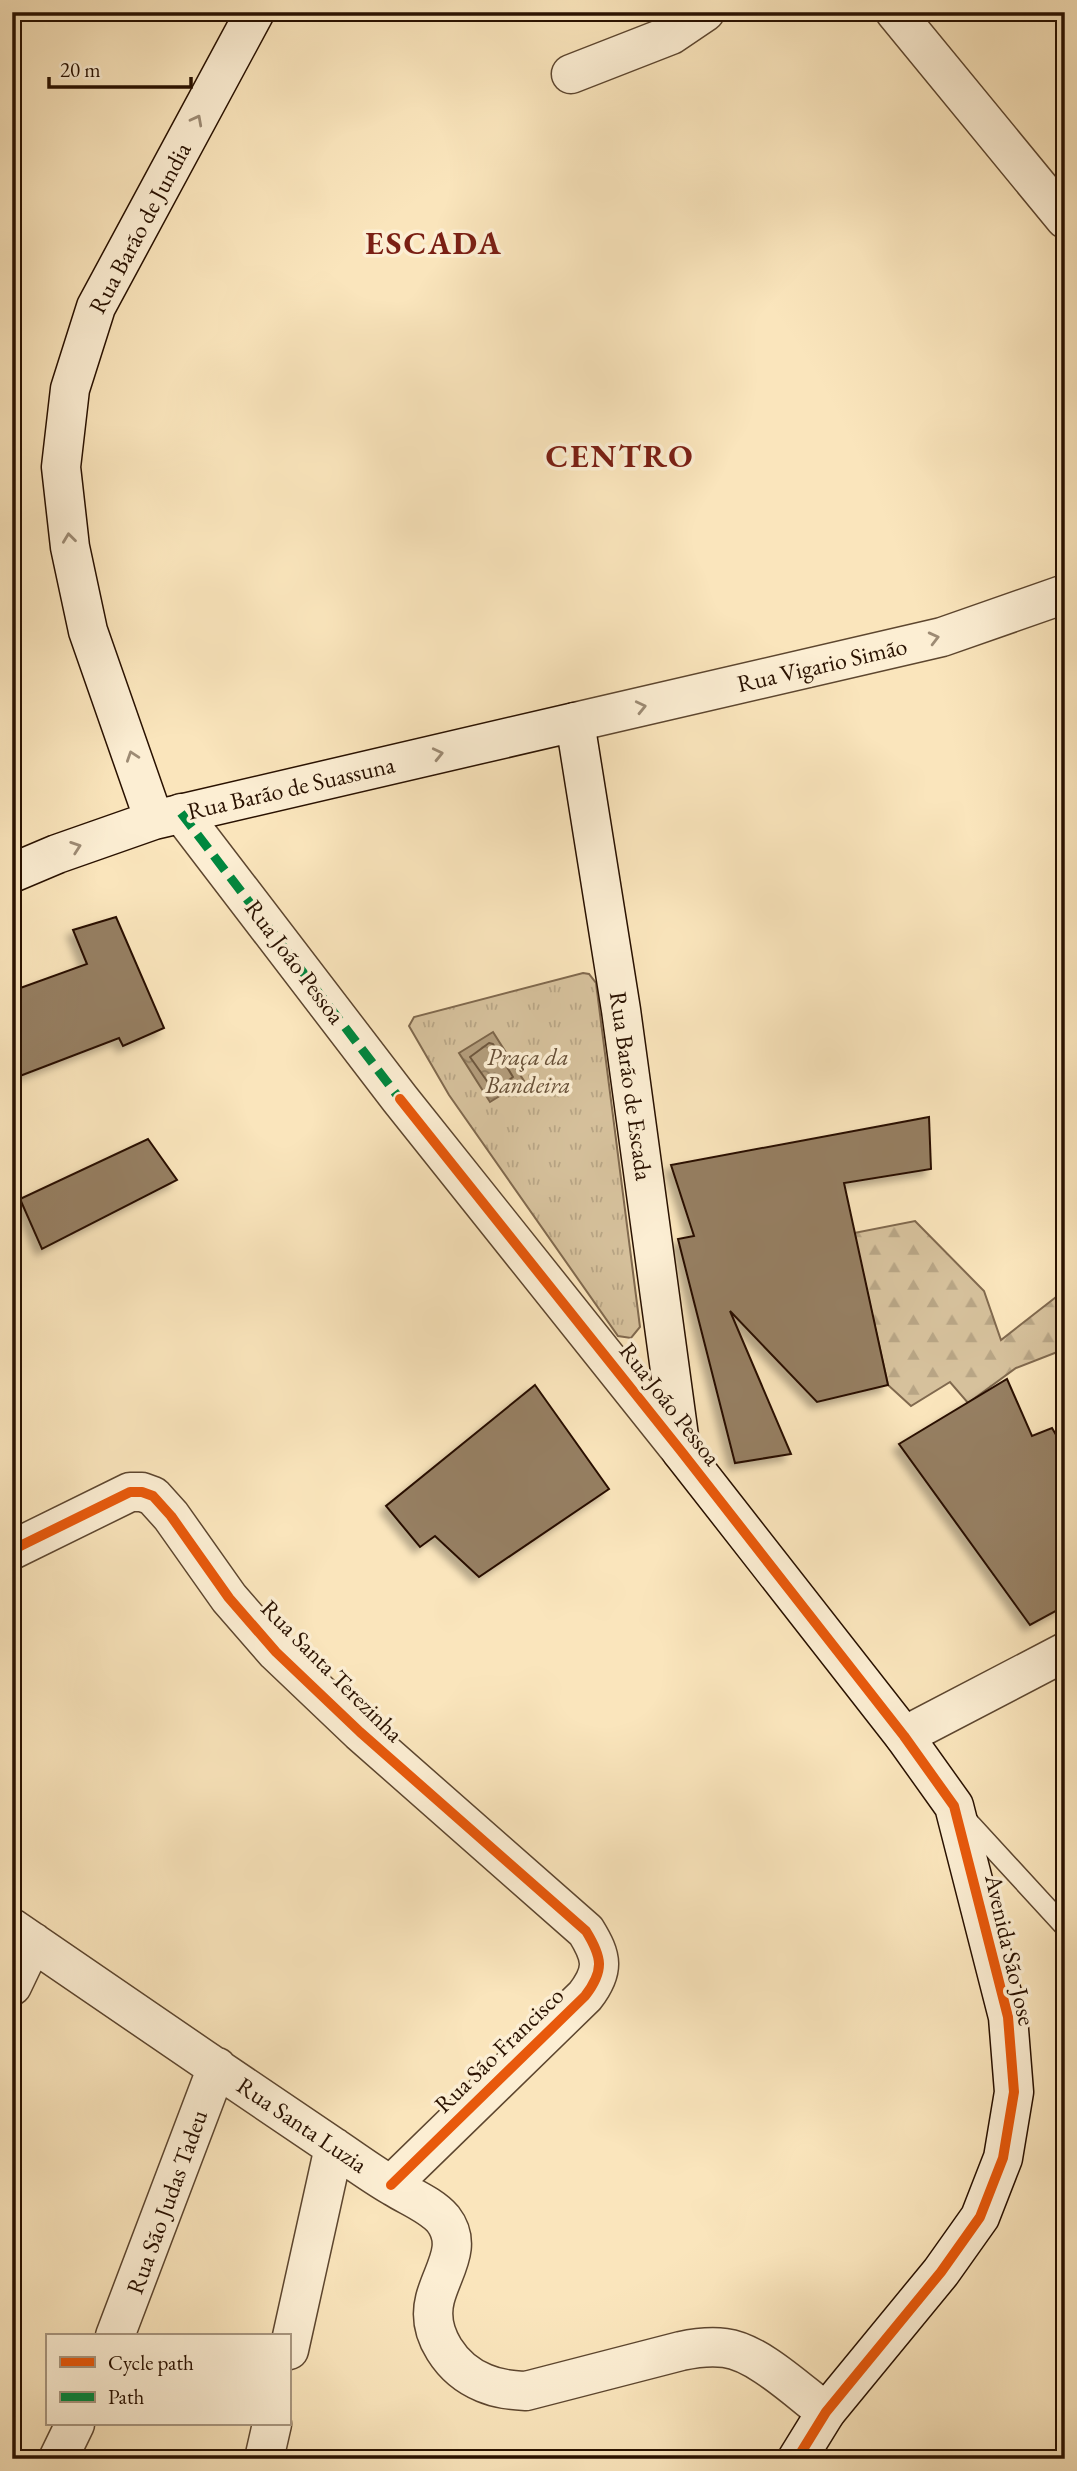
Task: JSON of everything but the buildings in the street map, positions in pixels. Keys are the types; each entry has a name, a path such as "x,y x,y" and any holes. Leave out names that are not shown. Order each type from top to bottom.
{"street":[{"name":"Rua Barão de Jundia","path":"168,817 88,631 70,547 61,467 70,389 96,307 255,12"},
{"path":"571,74 671,35 705,12"},
{"path":"895,12 1065,219"},
{"name":"Rua Vigario Simão","path":"575,722 942,637 1065,594"},
{"name":"Rua Barão de Suassuna","path":"12,873 57,854 168,817 575,722"},
{"name":"Rua Barão de Escada","path":"575,722 621,1010 681,1451"},
{"name":"Rua João Pessoa","path":"168,817 400,1099 904,1736"},
{"name":"Rua Santa Terezinha","path":"12,1550 130,1492 153,1496 171,1516 229,1598 276,1652 360,1732 586,1931"},
{"path":"904,1736 1065,1652"},
{"name":"Avenida São Jose","path":"797,2459 826,2413 941,2272 980,2217 1003,2158 1014,2092 1008,2017 954,1806 904,1736"},
{"name":"Rua São Francisco","path":"391,2185 586,1996 596,1982 600,1969 598,1951 586,1931"},
{"path":"12,1986 23,1935"},
{"name":"Rua Santa Luzia","path":"23,1935 334,2147 436,2212 451,2233 453,2245 451,2259 435,2299 435,2329 442,2346 454,2363 481,2382 501,2389 526,2391 681,2351 703,2347 725,2348 749,2354 826,2413"},
{"name":"Rua São Judas Tadeu","path":"116,2334 217,2067"},
{"path":"290,2345 334,2147"},
{"path":"58,2459 74,2426"},
{"path":"264,2459 272,2426"}],"lane":[{"path":"954,1806 1065,1927"}],"green space":[{"name":"Praça da Bandeira","path":"583,973 589,974 596,983 640,1327 631,1338 618,1336 449,1095 409,1026 414,1017"},
{"path":"915,1221 984,1291 1001,1340 1065,1290 1065,1349 1016,1368 968,1403 950,1382 911,1406 888,1385 854,1233"}],"water":[{"path":"493,1032 524,1081 490,1102 459,1053"}],"marked path":[{"path":"181,813 400,1099"}],"cycle path":[{"path":"400,1099 681,1451 904,1736 954,1806 1008,2017 1014,2092 1003,2158 980,2217 941,2272 826,2412 797,2459"},
{"path":"12,1550 130,1492 153,1496 171,1516 229,1598 276,1652 360,1732 586,1931 595,1948 599,1964 596,1979 585,1996 391,2185"}],"district":[{"name":"ESCADA","path":"434,243"},
{"name":"CENTRO","path":"620,456"}]}
